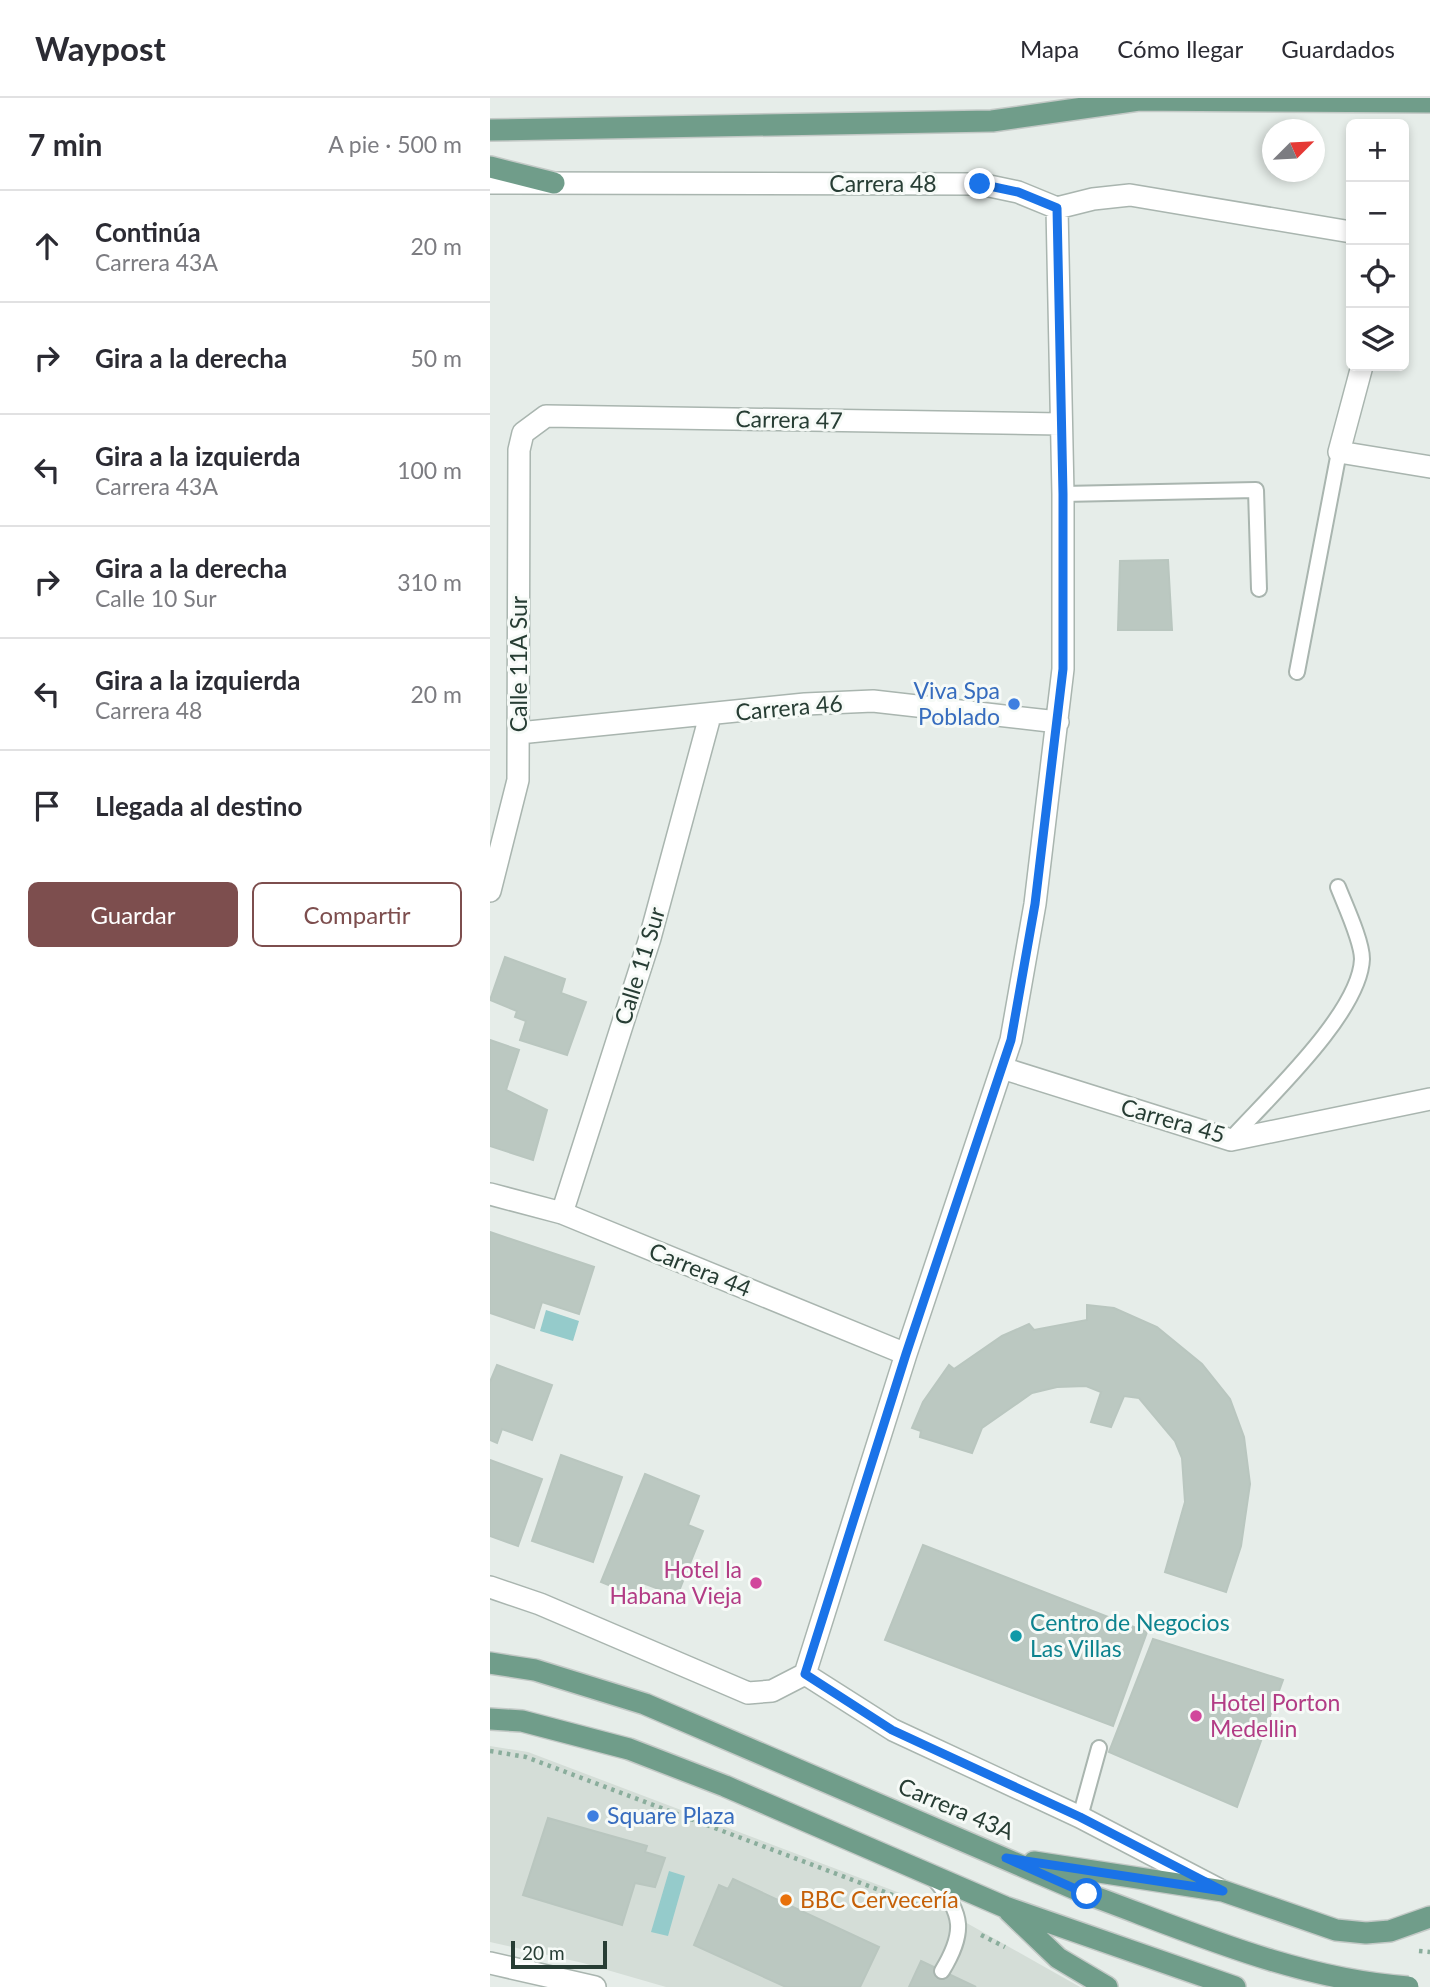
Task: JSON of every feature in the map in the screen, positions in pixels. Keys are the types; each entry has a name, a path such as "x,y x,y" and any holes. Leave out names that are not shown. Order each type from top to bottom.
{"main road":[{"path":"1060,98 1430,102"},
{"path":"490,130 992,121 1139,100"},
{"path":"490,167 554,183"},
{"name":"Carrera 43A","path":"490,1663 535,1670 645,1704 1087,1894 1262,1958 1323,1974 1408,1987"},
{"path":"490,1719 522,1721 629,1749 725,1786 1005,1907 1235,1987"},
{"path":"1006,1858 1223,1891 1336,1930 1366,1933 1390,1931 1430,1917"},
{"path":"1005,1907 1058,1958 1107,1987"}],"street":[{"name":"Carrera 48","path":"490,183 980,184 1018,192 1057,208"},
{"path":"490,1587 540,1604 748,1693 760,1695 772,1691 805,1674 906,1354 1011,1040 1035,904 1059,722 1063,669 1063,494 1057,208 1093,199 1130,195 1346,231"},
{"path":"1361,371 1339,452 1430,467"},
{"name":"Carrera 47","path":"523,433 546,416 1060,424"},
{"name":"Calle 11A Sur","path":"490,889 518,780 519,450 523,433"},
{"name":"Carrera 46","path":"519,733 710,716 805,704 873,701 1059,722"},
{"name":"Calle 11 Sur","path":"562,1213 650,938 710,716"},
{"name":"Carrera 45","path":"1002,1068 1231,1140 1430,1098"},
{"name":"Carrera 44","path":"490,1194 562,1213 906,1354"},
{"name":"Carrera 43A","path":"805,1674 892,1730 1080,1817 1223,1891"},
{"path":"490,1963 581,1985"}],"lane":[{"path":"1297,672 1339,452"},
{"path":"1063,494 1256,490 1259,589"},
{"path":"1231,1140 1333,1025 1357,986 1362,956 1338,887"},
{"path":"1080,1817 1099,1748"},
{"path":"932,1876 951,1898 959,1923 954,1951 942,1971"}],"path":[{"path":"490,1751 526,1757 939,1912 1012,1951"}],"shaded area":[{"name":"Square Plaza","path":"490,1746 528,1752 942,1909 1080,1987 666,1987 583,1963 490,1942"}],"water":[{"path":"546,1310 579,1321 573,1341 540,1331"},
{"path":"669,1871 685,1876 668,1936 651,1932"}],"building":[{"path":"1168,560 1172,630 1118,630 1120,561"},
{"path":"505,957 565,979 561,993 586,1002 567,1055 520,1040 526,1021 515,1017 517,1011 490,1000"},
{"path":"490,1040 519,1050 506,1090 547,1110 533,1160 490,1146"},
{"path":"490,1232 594,1267 579,1314 542,1302 534,1328 490,1313"},
{"path":"1087,1305 1114,1308 1157,1327 1202,1364 1230,1399 1244,1437 1250,1484 1241,1546 1226,1592 1165,1572 1185,1502 1182,1458 1175,1441 1139,1398 1124,1396 1111,1427 1091,1422 1101,1392 1086,1386 1057,1387 1032,1393 982,1428 972,1453 920,1437 921,1431 912,1428 923,1402 949,1365 954,1369 1002,1336 1029,1324 1034,1330 1087,1320"},
{"path":"497,1365 552,1385 532,1440 502,1429 497,1443 490,1440 490,1382"},
{"path":"561,1455 622,1477 593,1562 532,1541"},
{"path":"490,1460 542,1479 518,1546 490,1536"},
{"path":"645,1474 699,1496 688,1525 703,1531 677,1596 643,1583 638,1597 601,1582"},
{"name":"Centro de Negocios Las Villas","path":"923,1545 1147,1632 1113,1726 885,1640"},
{"name":"Hotel Porton Medellin","path":"1153,1639 1283,1680 1237,1807 1109,1752"},
{"path":"548,1818 647,1846 645,1852 665,1858 655,1887 635,1883 622,1925 523,1895"},
{"path":"733,1879 879,1947 860,1987 786,1987 694,1945 719,1885 728,1889"},
{"path":"921,1961 976,1987 909,1987"}],"place":[{"name":"Viva Spa Poblado","path":"1014,704"},
{"name":"Hotel la Habana Vieja","path":"756,1583"},
{"name":"Centro de Negocios Las Villas","path":"1016,1636"},
{"name":"Hotel Porton Medellin","path":"1196,1716"},
{"name":"Square Plaza","path":"593,1816"},
{"name":"BBC Cervecería","path":"786,1900"}],"route":[{"path":"980,184 1018,192 1057,208 1063,494 1063,669 1059,722 1035,904 1011,1040 906,1354 805,1674 892,1730 1080,1817 1223,1891 1006,1858 1087,1894"}]}
